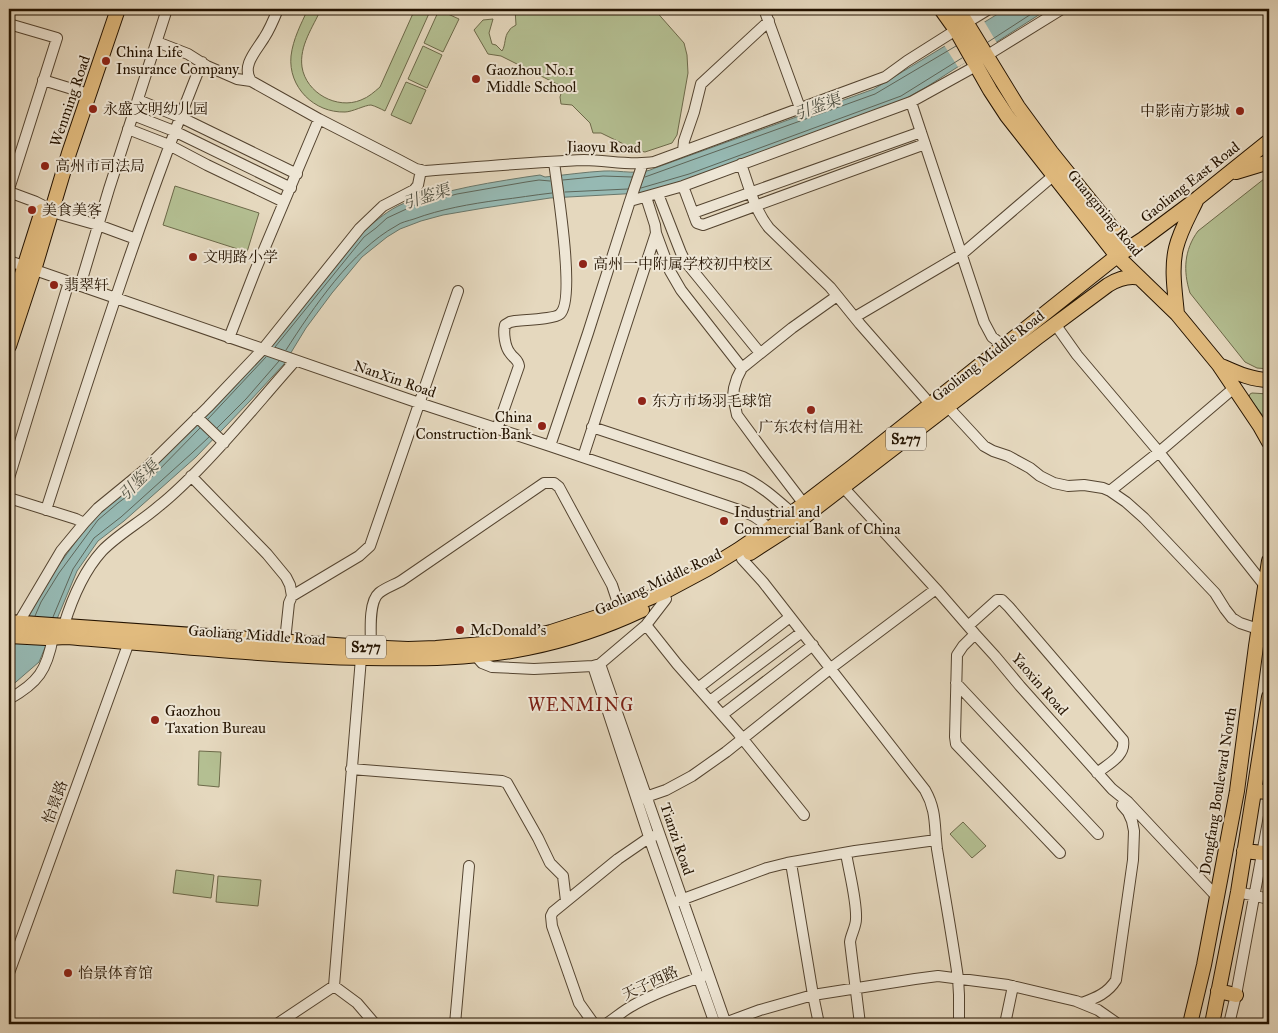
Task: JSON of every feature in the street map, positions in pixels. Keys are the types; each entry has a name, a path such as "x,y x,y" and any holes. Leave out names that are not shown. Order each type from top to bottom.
{"main road":[{"name":"Wenming Road","path":"9,346 29,268 109,9"},
{"name":"Wenming Road","path":"48,209 71,148 118,9"},
{"name":"Guangming Road","path":"941,9 962,28 980,58 1006,116 1053,176 1129,249"},
{"name":"Guangming Road","path":"958,9 962,28"},
{"name":"Guangming Road","path":"980,58 1051,152 1117,256 1177,314 1219,365 1269,442"},
{"name":"Gaoliang East Road","path":"1129,249 1228,175 1269,141"},
{"name":"S277","path":"1228,175 1269,162"},
{"name":"S277","path":"1177,314 1174,275 1175,254 1182,230 1198,198"},
{"name":"Gaoliang Middle Road","path":"18,622 371,648 474,650 528,648 608,625 699,583 742,559 795,524 948,407 1117,256 1129,249"},
{"name":"Wenming Road","path":"9,315 29,268"},
{"name":"Gaoliang Middle Road","path":"13,636 67,637 274,654 406,658 474,650 551,632 664,592 707,569 804,504 1004,346 1055,324 1113,282 1128,277 1140,278"},
{"path":"1219,365 1260,380 1269,380"},
{"name":"Dongfang Boulevard North","path":"1190,1024 1204,965 1237,791 1262,634 1265,586 1269,561"},
{"path":"1212,1024 1238,892 1254,791 1267,726 1269,697"},
{"path":"1254,791 1269,792"},
{"path":"1244,851 1263,853"},
{"path":"1218,991 1236,995"}],"street":[{"path":"80,286 167,9"},
{"path":"251,81 247,75 250,60 273,22 278,9"},
{"path":"764,9 800,108"},
{"name":"Jiaoyu Road","path":"156,42 188,54 207,66 237,79 251,81 319,119 407,165 421,170 587,160 642,166 885,77 989,9"},
{"path":"631,198 646,197 683,186 911,102 1062,9"},
{"path":"683,151 684,141 701,84 769,21"},
{"path":"9,24 56,38 9,190 48,209 136,239"},
{"path":"46,510 136,239 174,131 202,62"},
{"path":"43,80 82,92"},
{"path":"138,100 180,117 297,174"},
{"path":"911,102 981,314 992,337 1004,346"},
{"path":"133,115 174,131 291,188"},
{"path":"229,338 319,119"},
{"path":"128,129 169,145 284,202"},
{"path":"693,213 921,132"},
{"path":"683,186 697,223 702,225 925,144"},
{"path":"498,429 519,366 518,361 510,354 507,348 504,334 505,325 510,322 549,318 559,315 565,305 567,283 554,162"},
{"path":"741,164 761,219 837,296 931,405"},
{"path":"550,446 642,166"},
{"path":"18,622 61,551 84,523 98,508 142,472 199,420 266,350 360,228 383,206 414,190 418,185 421,170"},
{"path":"855,317 962,254 1053,176"},
{"path":"658,194 685,261 760,353"},
{"path":"646,197 656,233 670,271 681,290 742,368"},
{"path":"583,457 656,233"},
{"name":"NanXin Road","path":"9,261 419,403 748,513 756,517 769,529"},
{"path":"9,478 69,282"},
{"path":"292,596 359,556 370,546 458,291"},
{"path":"804,504 737,415 733,396 734,388 742,368 837,296"},
{"path":"1055,324 1077,355 1159,452 1265,586"},
{"path":"63,625 86,573 104,549 160,506 191,476 263,399 293,360"},
{"path":"1110,491 1234,388"},
{"path":"948,407 984,446 993,451 1008,456 1054,483 1068,486 1084,485 1103,488 1126,502 1144,518 1215,593 1232,618 1262,634"},
{"path":"199,420 222,441"},
{"path":"592,427 743,477 754,482 792,513"},
{"path":"191,476 267,554 289,580 292,596 289,603 285,642"},
{"path":"371,648 372,610 374,602 380,593 401,582 544,483 554,483 559,487 612,585 620,609"},
{"name":"Yaoxin Road","path":"843,487 996,656 1097,773 1128,802 1217,897"},
{"path":"9,500 84,523"},
{"path":"742,559 763,582 831,668 925,790 931,801 958,978 959,1024"},
{"path":"642,798 666,790 692,776 936,589"},
{"path":"474,650 486,665 492,667 534,669 596,665 646,625 666,599"},
{"path":"968,626 996,601 1002,600 1009,607 1123,740 1124,746 1120,754 1097,773"},
{"path":"698,688 790,617"},
{"path":"646,625 804,815"},
{"path":"710,701 802,632"},
{"path":"975,634 957,655 955,738 958,747 1060,854"},
{"path":"9,699 24,690 42,672 51,649 50,638"},
{"name":"怡景路","path":"9,973 129,642"},
{"path":"722,715 813,645"},
{"path":"334,986 361,658"},
{"name":"Tianzi Road","path":"596,665 654,836 722,1024"},
{"path":"956,683 1098,834"},
{"path":"351,769 502,780 507,783 550,863 564,877 566,901"},
{"path":"1082,1003 1112,988 1116,980 1132,869 1134,831 1132,820 1128,812 1114,796 1112,789"},
{"path":"1229,1024 1269,816"},
{"path":"594,1024 579,1003 551,922 552,914 618,859 654,836"},
{"path":"677,901 767,868 846,853 936,840"},
{"path":"846,853 856,909 856,921 850,942 860,1024"},
{"path":"791,863 819,1024"},
{"path":"455,1024 468,866"},
{"path":"1238,892 1269,899"},
{"name":"天子西路","path":"606,1024 630,1006 672,986 704,976"},
{"path":"722,1024 760,1010 813,995 938,976 1012,986 1076,1001 1098,1010 1118,1024"},
{"path":"277,1024 334,986"},
{"path":"334,986 357,1003 375,1024"},
{"path":"1005,1024 1012,986"}],"green space":[{"path":"308,9 321,9 307,37 303,52 302,67 305,76 316,92 324,97 342,103 352,103 369,96 380,87 415,9 431,9 385,111 371,105 348,112 334,111 323,108 305,96 294,78 291,56 295,38"},
{"path":"515,9 654,9 684,43 687,55 688,73 677,135 672,143 645,152 636,150 601,133 593,133 590,123 572,105 561,104 560,97 563,87 501,56 488,54 474,30 483,20 493,19 489,33 492,44 502,51 507,33 516,25"},
{"path":"439,10 459,19 443,52 424,43"},
{"path":"423,46 442,55 427,88 408,79"},
{"path":"406,82 426,90 411,124 391,115"},
{"path":"1269,175 1269,369 1257,368 1245,362 1190,293 1186,277 1186,261 1193,238 1198,231"},
{"path":"175,186 259,213 247,252 163,225"},
{"path":"1252,393 1269,394 1269,424 1249,397"},
{"path":"199,751 221,752 219,787 198,785"},
{"path":"963,822 986,846 972,858 950,834"},
{"path":"176,870 214,875 211,898 173,893"},
{"path":"218,876 261,880 258,906 216,902"}],"water":[{"path":"1006,9 1048,9 903,100 690,179 641,193 550,198 443,215 400,229 387,237 362,257 306,328 284,364 249,402 196,457 124,521 98,541 77,571 39,662 9,688 9,656 37,600 55,570 94,517 147,475 176,446 229,389 360,233 388,212 404,203 423,197 507,180 540,175 545,177 604,171 643,172 874,89"}],"pier":[{"path":"984,21 997,43 958,67 944,45"}],"place":[{"name":"China Life Insurance Company","path":"106,61"},
{"name":"Gaozhou No.1 Middle School","path":"476,79"},
{"name":"永盛文明幼儿园","path":"93,109"},
{"name":"中影南方影城","path":"1240,111"},
{"name":"高州市司法局","path":"45,166"},
{"name":"美食美客","path":"32,210"},
{"name":"文明路小学","path":"193,257"},
{"name":"高州一中附属学校初中校区","path":"583,264"},
{"name":"翡翠轩","path":"54,285"},
{"name":"东方市场羽毛球馆","path":"642,401"},
{"name":"广东农村信用社","path":"811,410"},
{"name":"China Construction Bank","path":"542,426"},
{"name":"Industrial and Commercial Bank of China","path":"724,521"},
{"name":"McDonald's","path":"460,630"},
{"name":"Gaozhou Taxation Bureau","path":"155,720"},
{"name":"怡景体育馆","path":"68,973"}],"district":[{"name":"WENMING","path":"581,705"}],"water label":[{"name":"引鉴渠","path":"817,106"},
{"name":"引鉴渠","path":"426,196"},
{"name":"引鉴渠","path":"138,480"}]}
